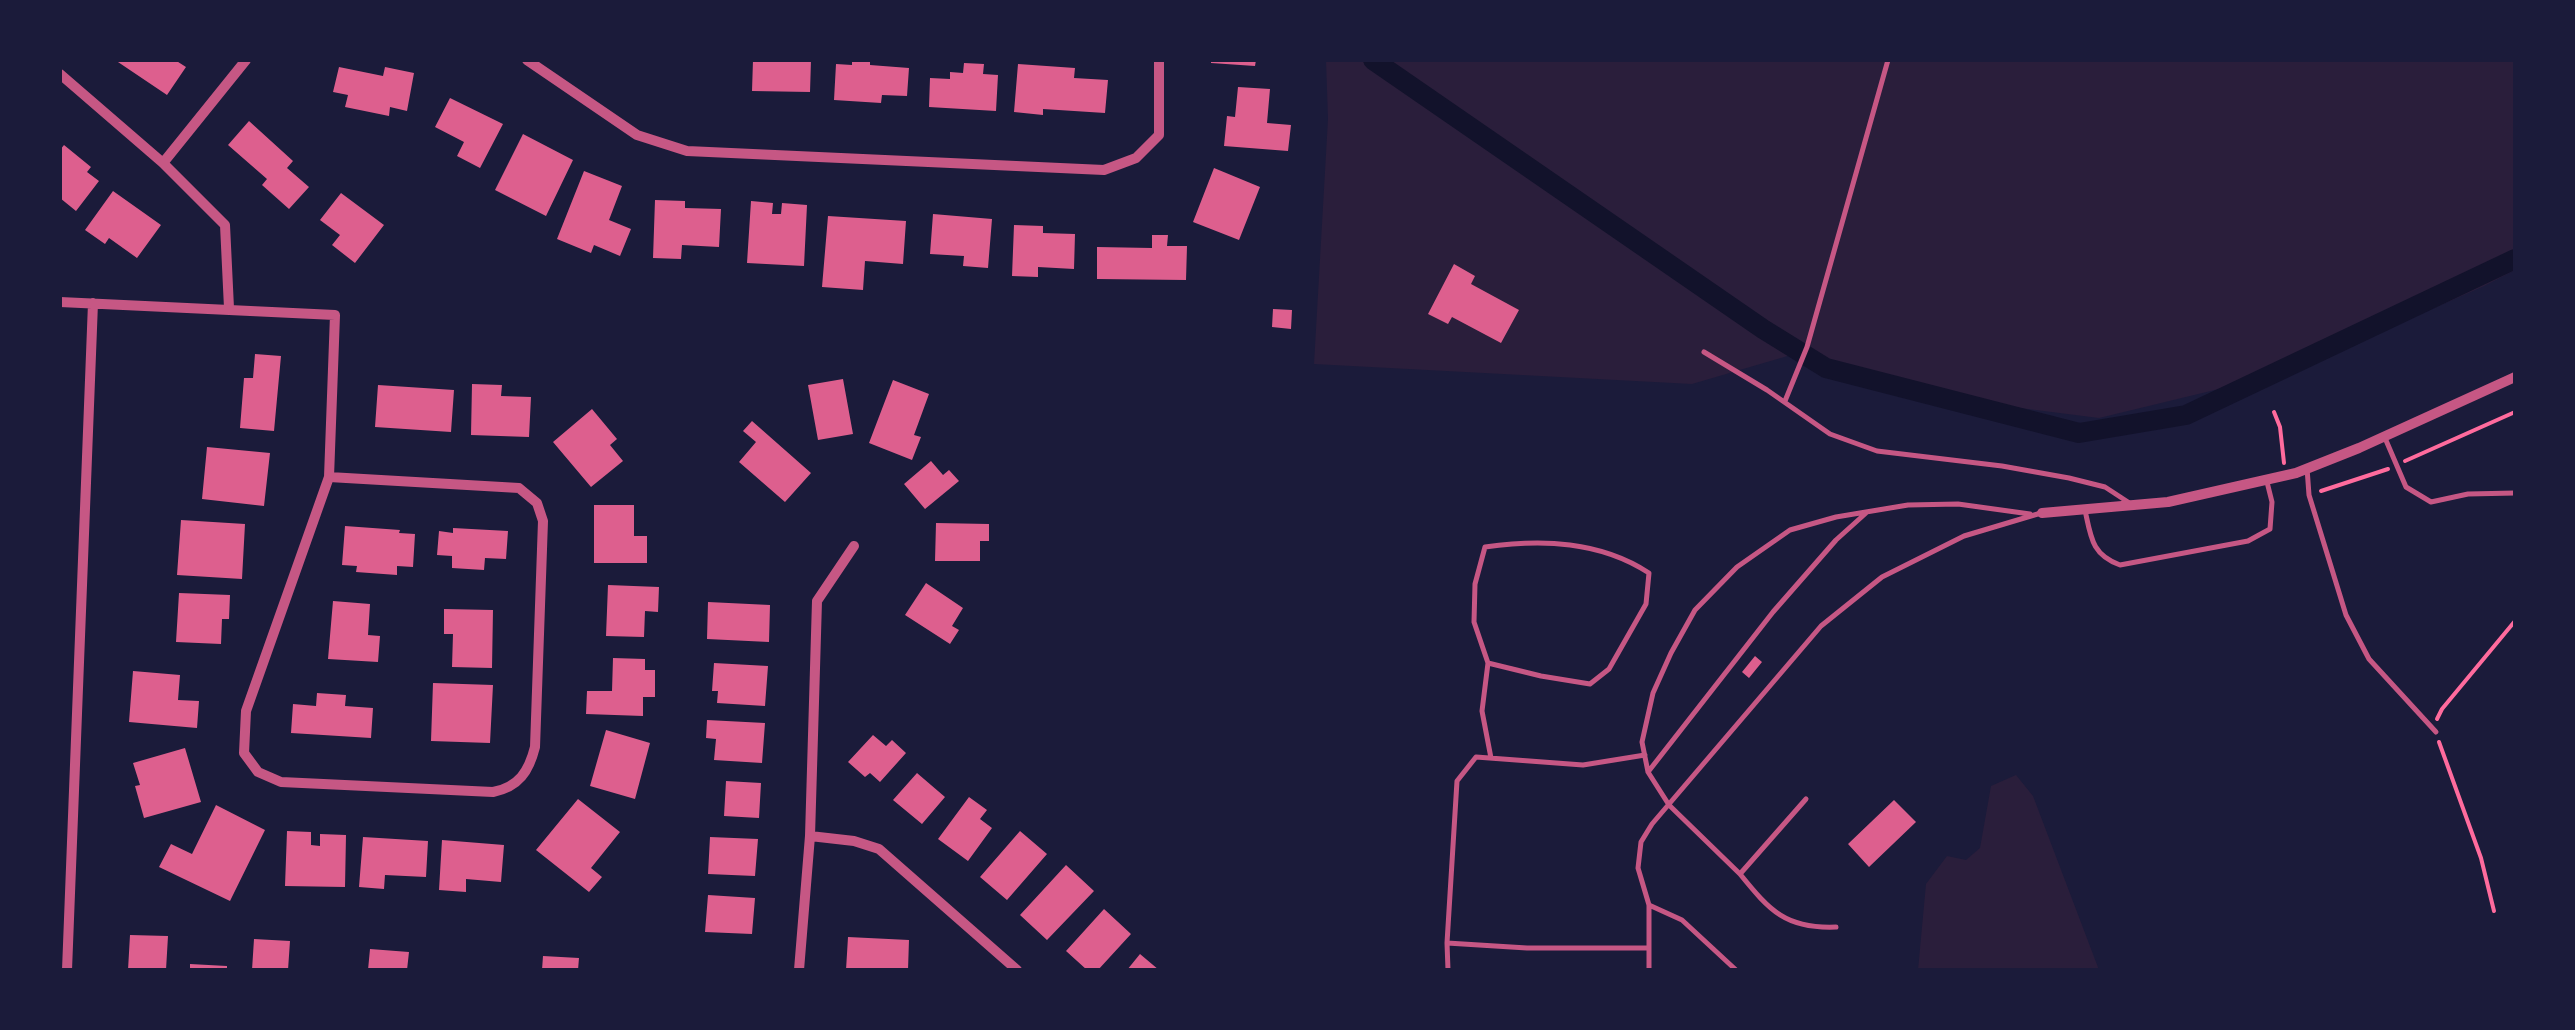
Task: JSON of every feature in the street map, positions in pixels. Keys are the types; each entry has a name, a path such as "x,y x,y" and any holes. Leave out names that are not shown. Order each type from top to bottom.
{"street":[{"path":"163,163 246,60"},
{"path":"527,60 637,136 686,151 1104,170 1136,158 1159,135 1159,60"},
{"path":"60,74 163,163 225,226 230,308"},
{"path":"60,302 336,315 329,477 246,710 244,753 258,772 281,782 494,792 508,789 529,770 535,747 544,520 537,502 519,488 329,477"},
{"path":"67,970 93,304"},
{"path":"2036,513 2135,507 2266,480 2307,468 2384,436 2515,376"},
{"path":"799,970 810,836 817,601 854,546"},
{"path":"60,759 74,760"},
{"path":"810,836 854,841 879,849 1017,970"}],"lane":[{"path":"1784,402 1808,347 1888,60"},
{"path":"1704,352 1830,434 1877,451 2069,478 2105,488 2135,507"},
{"path":"2384,436 2406,486 2431,502 2468,494 2515,493"},
{"path":"2307,468 2308,495 2346,616 2369,659 2436,732"},
{"path":"2086,510 2096,546 2105,560 2120,566 2248,542 2270,529 2272,502 2266,480"},
{"path":"1836,927 1812,928 1765,906 1740,874 1669,804 1648,772 1642,742 1652,693 1670,653 1695,610 1737,567 1790,530 1836,517 1908,505 1958,504 2036,513"},
{"path":"1648,772 1772,612 1836,540 1869,512"},
{"path":"1649,970 1649,905 1638,868 1641,842 1669,804 1821,626 1882,578 1964,536 2036,513"},
{"path":"1488,663 1590,684 1609,669 1646,604 1649,573 1634,563 1586,546 1523,541 1485,546 1475,584 1474,622 1488,663 1482,711 1491,758"},
{"path":"1448,970 1457,781 1476,757 1583,765 1645,756"},
{"path":"1740,874 1806,799"},
{"path":"1649,905 1682,920 1736,970"},
{"path":"1447,943 1527,948 1648,948"}],"path":[{"path":"2494,911 2481,858 2436,732 2436,721 2515,621"}],"shaded area":[{"path":"1326,60 2515,60 2515,270 2289,372 2099,418 1902,393 1808,350 1692,384 1314,364 1328,119"},
{"path":"2016,775 2033,796 2099,970 1918,970 1926,884 1947,856 1966,860 1980,848 1991,786"}],"building":[{"path":"115,60 175,60 186,67 167,95"},
{"path":"753,60 811,60 810,92 752,91"},
{"path":"852,60 909,68 907,96 882,95 881,103 834,100 836,64 852,65"},
{"path":"1211,60 1256,60 1255,66"},
{"path":"964,63 984,64 983,74 998,75 996,111 929,107 930,78 950,79 950,72 963,73"},
{"path":"1018,64 1075,68 1074,78 1108,80 1105,113 1043,109 1043,115 1014,112"},
{"path":"339,67 383,76 385,67 414,73 407,111 390,107 389,116 345,107 348,95 333,92"},
{"path":"1238,87 1270,89 1267,123 1291,125 1288,151 1224,146 1227,116 1235,117"},
{"path":"450,98 503,124 480,168 457,156 464,142 435,127"},
{"path":"249,121 293,161 287,168 309,187 289,209 262,185 267,179 228,145"},
{"path":"523,134 573,160 546,216 495,190"},
{"path":"64,145 91,167 87,172 99,181 76,211 60,198 60,150"},
{"path":"1214,168 1260,187 1239,240 1193,222"},
{"path":"584,171 622,186 609,220 631,229 620,256 594,245 591,253 557,239"},
{"path":"113,191 161,225 137,258 109,238 105,244 85,230"},
{"path":"341,193 384,225 355,263 332,245 340,235 320,220"},
{"path":"655,200 685,201 685,208 721,209 719,247 682,245 681,259 653,258"},
{"path":"751,201 773,203 772,214 781,214 782,203 807,205 804,266 747,263"},
{"path":"933,214 992,219 988,268 963,266 964,256 930,254"},
{"path":"828,216 906,221 903,264 865,261 863,290 822,287"},
{"path":"1014,225 1043,226 1043,233 1075,234 1074,269 1038,267 1038,277 1012,276"},
{"path":"1152,235 1168,235 1167,246 1187,246 1186,280 1097,279 1097,247 1152,248"},
{"path":"1454,264 1475,276 1471,284 1519,310 1501,343 1452,317 1448,324 1428,314"},
{"path":"1273,309 1292,310 1291,329 1272,327"},
{"path":"255,354 281,356 274,431 240,428 244,378 253,378"},
{"path":"843,379 853,434 818,440 808,385"},
{"path":"893,380 929,394 914,435 921,437 912,460 869,443"},
{"path":"472,384 502,385 501,396 531,397 529,437 471,435"},
{"path":"378,385 454,390 451,432 375,427"},
{"path":"592,409 617,439 610,445 623,461 591,487 553,442"},
{"path":"752,421 811,473 785,502 739,462 756,442 743,431"},
{"path":"207,447 270,453 264,506 202,499"},
{"path":"931,461 943,475 949,470 959,481 925,509 904,484"},
{"path":"594,505 634,505 634,536 647,536 647,563 594,563"},
{"path":"181,520 245,524 242,579 177,575"},
{"path":"936,523 989,524 989,541 980,541 980,561 935,561"},
{"path":"345,526 415,534 413,567 397,566 397,575 356,572 357,566 342,565"},
{"path":"453,528 508,531 506,559 485,558 484,570 452,568 452,556 437,555 439,531 453,533"},
{"path":"926,583 963,608 952,626 959,630 950,644 905,615"},
{"path":"608,585 659,587 658,612 645,611 644,637 606,636"},
{"path":"179,593 230,595 229,619 222,619 221,644 176,642"},
{"path":"333,601 370,604 368,635 380,636 378,662 328,659"},
{"path":"708,602 770,605 769,642 707,639"},
{"path":"444,609 493,610 492,668 452,667 453,634 444,634"},
{"path":"1755,656 1762,662 1749,678 1742,672"},
{"path":"613,658 645,659 645,670 655,670 655,697 643,697 643,716 586,714 587,691 612,691"},
{"path":"714,663 768,666 765,706 717,703 718,691 712,691"},
{"path":"133,671 180,675 178,700 199,701 197,728 129,722"},
{"path":"433,683 493,685 490,743 431,741"},
{"path":"317,693 346,695 345,706 373,708 371,738 291,733 293,704 316,706"},
{"path":"707,720 765,723 762,763 714,760 716,739 706,738"},
{"path":"606,730 650,743 635,799 590,786"},
{"path":"873,735 886,746 892,740 906,753 880,782 870,773 865,777 848,762"},
{"path":"185,748 201,802 144,818 133,763"},
{"path":"917,773 945,797 922,824 893,800"},
{"path":"726,781 761,783 759,818 724,816"},
{"path":"969,797 987,810 980,819 992,828 968,861 938,839"},
{"path":"578,799 620,832 591,868 602,877 589,892 536,850"},
{"path":"1894,800 1916,822 1869,867 1848,844"},
{"path":"216,805 265,830 230,901 159,867 171,844 192,854"},
{"path":"287,831 311,832 311,845 320,846 320,834 346,835 345,887 285,886"},
{"path":"1020,831 1047,854 1007,900 980,877"},
{"path":"363,837 428,841 426,877 385,875 384,889 359,887"},
{"path":"710,837 758,839 755,876 708,874"},
{"path":"442,840 504,845 501,882 466,879 466,892 439,890"},
{"path":"1066,865 1094,891 1047,940 1020,915"},
{"path":"708,895 755,898 752,934 705,932"},
{"path":"1104,909 1131,934 1098,970 1087,970 1066,951"},
{"path":"130,935 168,936 166,970 128,970"},
{"path":"848,937 909,940 908,970 846,970"},
{"path":"254,939 290,941 288,970 252,970"},
{"path":"370,949 409,952 407,970 368,970"},
{"path":"1140,954 1159,970 1127,970"},
{"path":"543,956 579,958 578,970 542,970"},
{"path":"190,964 227,966 227,970 190,970"}],"waterway":[{"path":"1373,60 1763,329 1826,368 2079,433 2186,415 2515,259"}]}
